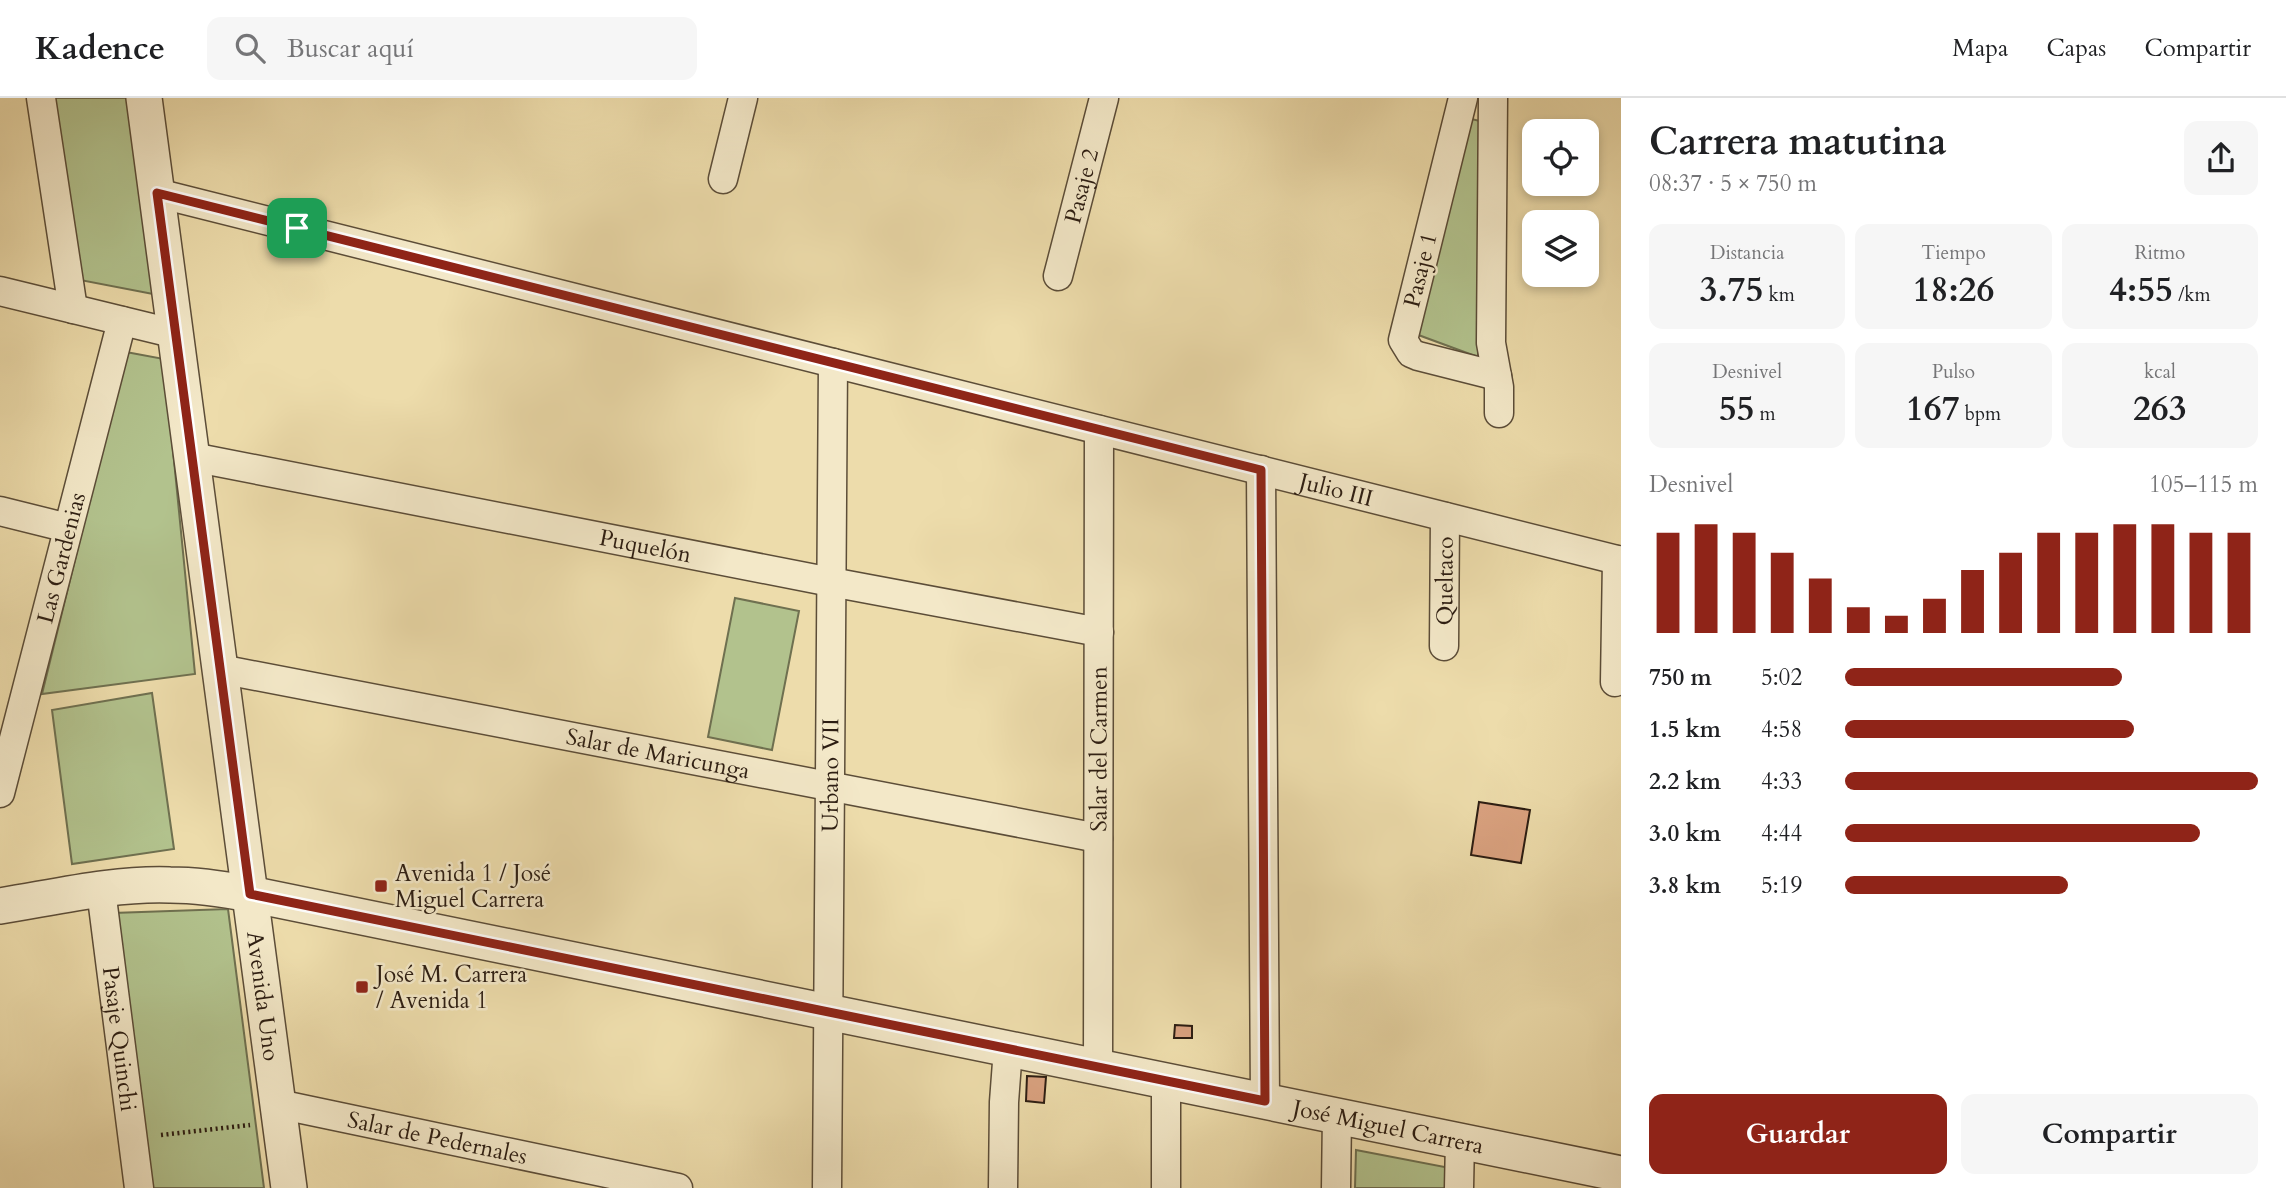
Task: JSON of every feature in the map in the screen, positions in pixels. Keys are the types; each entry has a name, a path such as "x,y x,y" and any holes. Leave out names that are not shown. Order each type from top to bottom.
{"street":[{"path":"41,98 73,309"},
{"name":"Avenida Uno","path":"144,98 289,1188"},
{"path":"723,179 743,98"},
{"name":"Pasaje 2","path":"1058,276 1104,98"},
{"name":"Pasaje 1","path":"1463,98 1403,340 1406,347 1418,356 1497,376"},
{"path":"1493,98 1491,343 1497,376 1499,413"},
{"name":"Julio III","path":"157,193 1619,560"},
{"path":"0,291 176,334"},
{"name":"Las Gardenias","path":"0,793 8,729 68,528 122,321"},
{"name":"Urbano VII","path":"827,1188 832,363"},
{"name":"Salar del Carmen","path":"1098,1067 1099,430"},
{"name":"Puquelón","path":"192,457 1098,632"},
{"path":"1261,470 1265,1101"},
{"path":"0,511 68,528"},
{"name":"Queltaco","path":"1444,517 1444,646"},
{"path":"1615,682 1619,560"},
{"name":"Salar de Maricunga","path":"220,668 1098,838"},
{"name":"José Miguel Carrera","path":"0,905 101,890 169,884 250,894 1460,1140 1619,1178"},
{"name":"Pasaje Quinchi","path":"101,890 139,1188"},
{"path":"1003,1188 1004,1101 1008,1049"},
{"path":"1166,1081 1166,1188"},
{"name":"Salar de Pedernales","path":"279,1113 678,1188"},
{"path":"1336,1188 1337,1115"},
{"path":"1459,1188 1460,1140"}],"path":[{"path":"133,1138 279,1113"}],"green space":[{"path":"54,98 129,98 153,294 80,280"},
{"path":"1463,117 1480,121 1478,357 1413,333"},
{"path":"126,352 164,359 195,674 42,694"},
{"path":"735,598 799,611 772,750 708,737"},
{"path":"152,693 174,849 72,864 52,710"},
{"path":"228,909 264,1188 147,1188 113,913"},
{"path":"1356,1150 1450,1168 1449,1188 1355,1188"}],"building":[{"path":"1479,802 1530,810 1521,863 1471,855"},
{"path":"1175,1025 1192,1026 1192,1038 1174,1038"},
{"path":"1027,1076 1046,1077 1044,1103 1026,1101"}],"place":[{"name":"Avenida 1 / José Miguel Carrera","path":"381,886"},
{"name":"José M. Carrera / Avenida 1","path":"362,987"}],"route":[{"path":"157,193 297,228 1261,470 1265,1101 250,894 157,193"}]}
